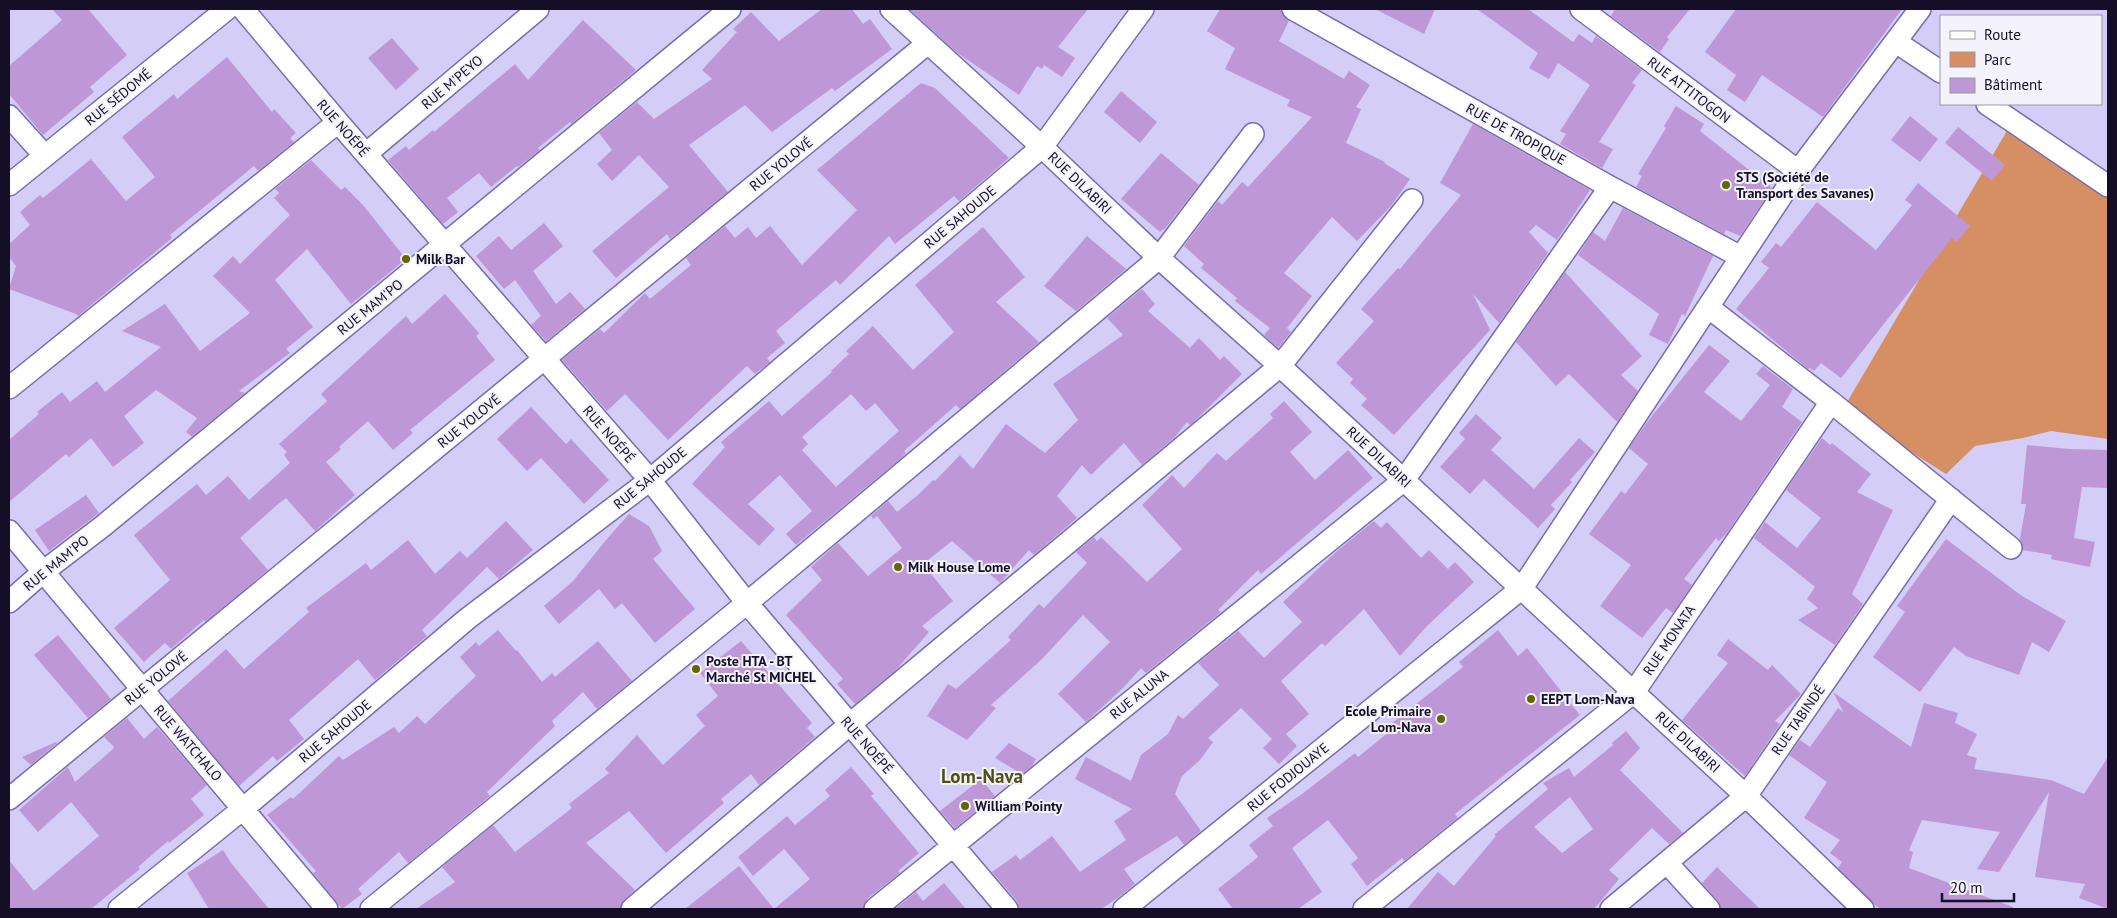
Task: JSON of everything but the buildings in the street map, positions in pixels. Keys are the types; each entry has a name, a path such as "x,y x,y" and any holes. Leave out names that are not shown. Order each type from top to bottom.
{"street":[{"name":"RUE SÉDOMÉ","path":"9,185 227,9"},
{"name":"RUE NOÉPÉ","path":"243,9 338,122 650,480 746,603 1007,909"},
{"name":"RUE M'PEYO","path":"366,154 538,9"},
{"name":"RUE MAM'PO","path":"9,602 43,572 103,526 730,9"},
{"name":"RUE DILABIRI","path":"891,9 1042,147 1159,258 1522,588 1746,796 1863,909"},
{"name":"RUE SAHOUDE","path":"119,909 244,808 467,619 650,480 1042,147 1143,9"},
{"name":"RUE DE TROPIQUE","path":"1293,9 1610,187 1741,257"},
{"name":"RUE ATTITOGON","path":"1581,9 1798,171"},
{"name":"RUE FODJOUAYE","path":"1124,909 1522,588 1798,171 1920,9"},
{"path":"1896,42 1940,71"},
{"name":"RUE YOLOVÉ","path":"9,799 928,43"},
{"path":"1988,105 2108,186"},
{"path":"9,116 45,156"},
{"path":"9,388 338,122"},
{"path":"371,909 746,603 1159,258 1253,134"},
{"name":"RUE ALUNA","path":"874,909 1404,480 1610,187"},
{"path":"632,909 1280,366 1412,200"},
{"path":"1708,307 1831,402 2011,548"},
{"name":"RUE MONATA","path":"1364,909 1634,692 1831,402"},
{"name":"RUE TABINDÉ","path":"1611,909 1746,796 1951,499"},
{"name":"RUE WATCHALO","path":"9,531 141,689 244,808 327,909"},
{"path":"1668,863 1709,909"}],"green space":[{"path":"2014,119 2108,184 2108,439 2051,431 1975,446 1946,474 1843,409"}],"place":[{"name":"STS (Société de Transport des Savanes)","path":"1726,185"},
{"name":"Milk Bar","path":"406,259"},
{"name":"Milk House Lome","path":"898,567"},
{"name":"Poste HTA - BT Marché St MICHEL","path":"696,669"},
{"name":"EEPT Lom-Nava","path":"1531,699"},
{"name":"Ecole Primaire Lom-Nava","path":"1441,719"},
{"name":"William Pointy","path":"965,806"}],"district":[{"name":"Lom-Nava","path":"982,776"}]}
